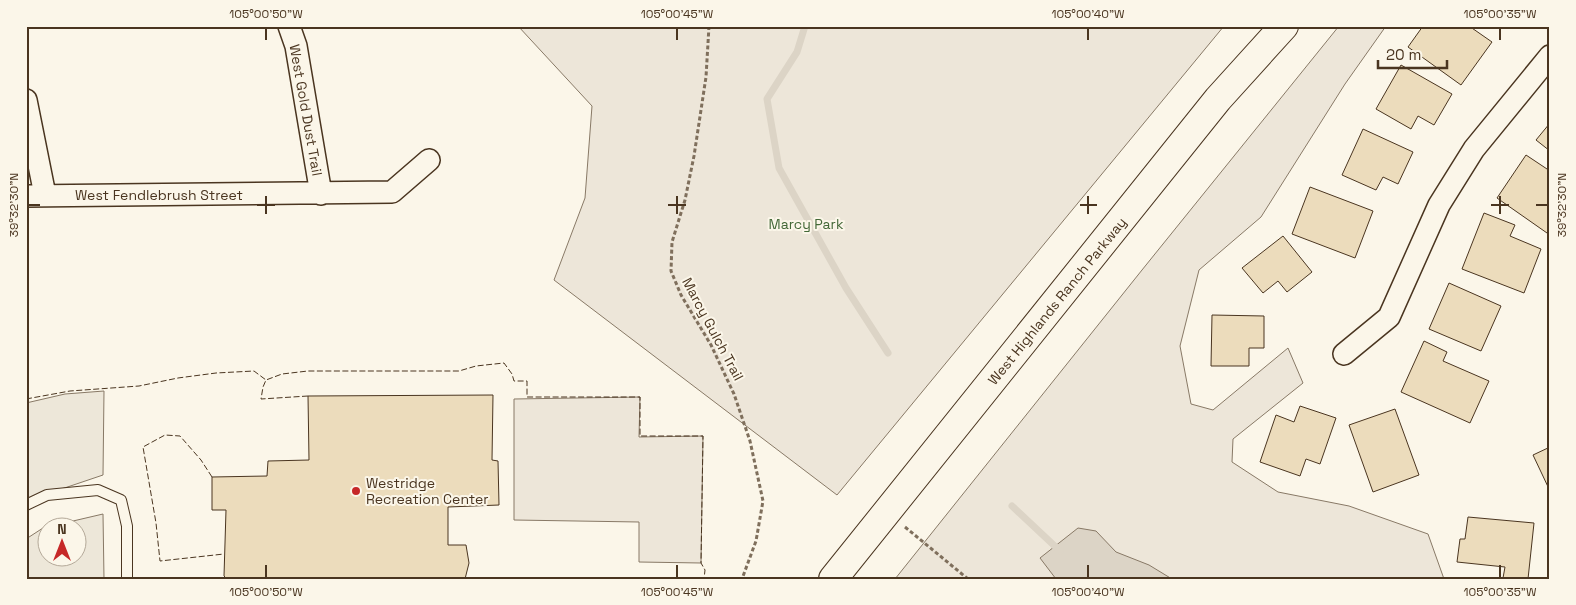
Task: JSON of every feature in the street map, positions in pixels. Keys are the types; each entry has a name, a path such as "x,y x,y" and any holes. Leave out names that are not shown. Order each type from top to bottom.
{"main road":[{"name":"West Highlands Ranch Parkway","path":"833,579 1212,107 1284,26"}],"street":[{"name":"West Gold Dust Trail","path":"290,26 296,46 320,194"},
{"path":"1344,354 1389,318 1439,205 1474,149 1550,56"},
{"path":"26,100 36,195"},
{"name":"West Fendlebrush Street","path":"36,195 392,192 429,160"}],"lane":[{"path":"26,505 47,495 98,490 121,500 127,526 127,579"}],"path":[{"name":"Marcy Gulch Trail","path":"709,26 706,77 699,126 685,200 672,242 671,271 681,294 711,345 734,394 750,441 763,501 756,541 742,579"},
{"path":"886,513 921,538 968,579"}],"green space":[{"name":"Marcy Park","path":"518,26 1224,26 837,495 554,280 585,198 592,106"},
{"path":"1339,26 1386,26 1345,84 1261,217 1199,270 1180,346 1191,404 1213,410 1288,348 1303,383 1233,439 1232,462 1278,492 1349,506 1428,534 1444,579 895,579 1142,270"},
{"path":"640,397 639,437 703,436 701,563 639,562 639,522 514,520 514,399"}],"shaded area":[{"path":"104,391 103,475 26,501 26,403 65,394"},
{"path":"103,514 104,579 26,579 26,539 38,531 38,568 88,568 88,518 86,518"},
{"path":"1078,528 1096,531 1116,552 1149,565 1172,579 1056,579 1040,558"}],"building":[{"path":"1423,26 1469,26 1492,42 1461,85 1408,47"},
{"path":"1401,65 1452,94 1434,125 1418,116 1411,129 1376,109"},
{"path":"1550,123 1550,151 1536,140"},
{"path":"1363,129 1413,152 1398,184 1383,177 1376,190 1342,175"},
{"path":"1526,155 1550,171 1550,229 1547,233 1497,198"},
{"path":"1310,187 1373,211 1355,258 1292,234"},
{"path":"1484,213 1515,225 1510,236 1541,249 1524,293 1462,269"},
{"path":"1283,236 1312,272 1287,292 1278,281 1263,293 1242,268"},
{"path":"1449,283 1501,306 1481,351 1429,329"},
{"path":"1212,315 1264,316 1264,348 1249,348 1249,366 1211,366"},
{"path":"1424,341 1447,352 1443,361 1489,381 1470,423 1401,392"},
{"name":"Westridge Recreation Center","path":"493,395 492,460 498,461 499,505 448,507 448,545 466,545 469,563 465,579 227,579 224,576 226,510 212,510 212,477 267,476 268,461 309,460 308,396"},
{"path":"1300,406 1336,418 1320,464 1306,459 1300,476 1260,462 1276,415 1294,422"},
{"path":"1395,409 1419,475 1373,492 1349,425"},
{"path":"1550,447 1550,491 1533,455"},
{"path":"1468,517 1534,523 1528,579 1503,578 1505,567 1457,562 1460,539 1465,539"}],"waterway":[{"path":"805,26 797,52 767,99 779,168 846,288 888,353"},
{"path":"1012,506 1060,551"}],"fence":[{"path":"308,396 261,399 266,380 282,374 308,371 459,371 476,366 504,363 512,374 514,381 527,381 527,397 640,397 640,436 703,436 701,563 705,570 704,579"},
{"path":"26,399 70,391 139,386 216,373 254,371 266,380"},
{"path":"212,477 201,460 180,436 165,435 143,447 156,523 160,561 224,554"}],"place":[{"name":"Westridge Recreation Center","path":"356,491"}]}
